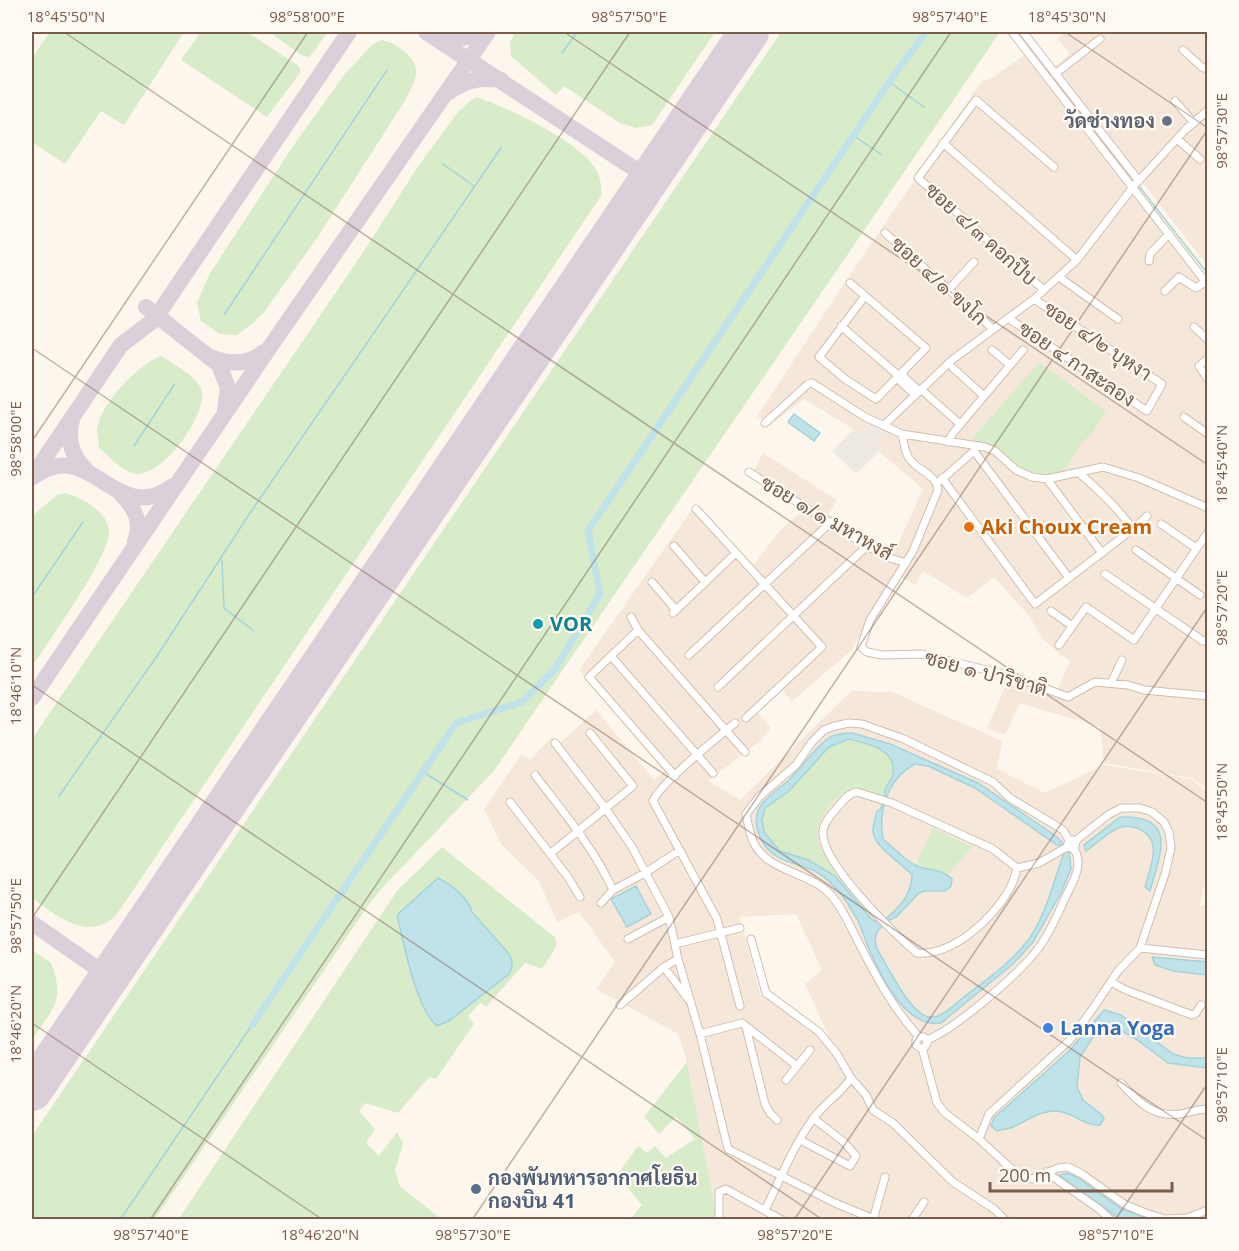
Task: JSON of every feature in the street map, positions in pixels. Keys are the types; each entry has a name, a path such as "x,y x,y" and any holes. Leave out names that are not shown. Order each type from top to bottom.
{"street":[{"path":"1023,32 1139,181"},
{"path":"1011,34 1206,283 1196,288 1179,277 1165,291"},
{"path":"1055,74 1100,39"},
{"path":"1183,50 1203,68 1208,68"},
{"path":"1054,167 976,100 943,143 1077,260"},
{"path":"1175,101 1194,123"},
{"path":"884,425 952,360 1044,290 1077,260 1133,187 1177,139 1208,110"},
{"path":"1097,141 1103,135"},
{"path":"1177,139 1200,159"},
{"name":"ซอย ๔/๓ ดอกปีบ","path":"943,143 918,178 1044,290"},
{"name":"ซอย ๔/๑ ฃงโก","path":"885,233 992,328"},
{"path":"1149,261 1150,254 1169,234"},
{"path":"949,289 974,262"},
{"path":"1059,277 1118,319"},
{"path":"850,283 926,348 876,399 845,379 819,357 865,296"},
{"name":"ซอย ๔/๒ บุหงา","path":"1034,298 1162,384 1147,411"},
{"name":"ซอย ๔ กาสะลอง","path":"1008,318 1147,411"},
{"path":"841,326 960,424"},
{"path":"1194,327 1208,340"},
{"path":"992,350 1010,365"},
{"path":"948,442 960,424 1023,350"},
{"path":"1207,378 1199,366 1208,357"},
{"path":"953,368 984,396"},
{"path":"765,423 808,384 812,383 865,417 903,434 995,451 1016,470 1032,477 1047,479 1103,467 1139,478 1208,508"},
{"path":"1184,417 1208,434"},
{"path":"903,434 910,460 940,481 1035,604 1147,516"},
{"path":"940,481 975,448"},
{"path":"975,448 1069,578"},
{"name":"ซอย ๑/๑ มหาหงส์","path":"749,472 867,546 887,557 906,563"},
{"path":"1079,473 1119,509 1133,529"},
{"path":"1047,479 1102,553"},
{"name":"ซอย ๑ ปาริชาติ","path":"940,481 936,497 906,563 870,620 861,647 867,652 882,655 922,654 1015,677 1068,698 1095,682 1144,690 1208,696"},
{"path":"696,509 822,647 746,718"},
{"path":"689,655 831,522"},
{"path":"1161,524 1196,548"},
{"path":"1059,645 1086,608 1134,640 1208,532"},
{"path":"674,546 705,582"},
{"path":"718,687 867,546"},
{"path":"1136,550 1200,595"},
{"path":"652,582 674,611 736,553"},
{"path":"1105,574 1203,641"},
{"path":"1051,611 1072,626"},
{"path":"631,617 638,630 745,752"},
{"path":"638,630 588,677 675,776"},
{"path":"611,656 713,772"},
{"path":"1111,683 1122,660"},
{"path":"735,723 656,794 653,801 717,919 740,1006"},
{"path":"923,1039 957,1022 1024,965 1041,945 1076,879 1078,860 1063,830 1010,798 993,782 904,739 862,724 849,723 824,730 812,742 796,765 760,796 746,814 749,832 762,855 774,864 818,882 841,909 885,993 927,1044 922,1048 938,1103 945,1113 979,1139 1020,1176 1032,1179 1063,1167 1076,1170 1124,1204 1165,1219 1187,1218 1208,1210"},
{"path":"550,853 633,786 590,733"},
{"path":"555,743 632,847 669,917 728,1149 835,1203 874,1219 885,1177"},
{"path":"535,775 578,831 602,867 613,890"},
{"path":"854,793 892,803 964,835 993,849 1017,868 1011,888 971,934 952,945 928,954 917,953 848,881 826,850 822,832 829,817 847,796 854,793"},
{"path":"510,802 550,853 580,897"},
{"path":"979,1139 989,1114 1070,1040 1118,971 1140,948 1165,874 1171,848 1169,832 1164,822 1152,812 1140,808 1121,808 1108,815 1069,846 1039,863 1017,868"},
{"path":"601,903 613,890 645,873 680,850"},
{"path":"628,939 669,917"},
{"path":"675,944 740,928"},
{"path":"752,939 766,993 819,1032 837,1054 851,1078 866,1095 873,1110 893,1123 953,1182 981,1200 1004,1219"},
{"path":"1140,948 1208,955"},
{"path":"620,1005 664,967 678,959"},
{"path":"664,967 691,1003"},
{"path":"1111,982 1192,1015 1201,1005"},
{"path":"700,1034 742,1023 796,1066"},
{"path":"746,1026 765,1104 777,1120"},
{"path":"786,1080 810,1050"},
{"path":"765,1210 813,1118 828,1101 847,1086 851,1078"},
{"path":"1121,1083 1142,1106 1158,1113 1173,1115 1208,1109"},
{"path":"801,1140 850,1166 856,1156 844,1142 813,1118"},
{"path":"1046,1172 1111,1220"},
{"path":"719,1220 719,1192 726,1189 782,1220"},
{"path":"912,1220 924,1202"}],"shaded area":[{"path":"1068,32 1207,32 1207,265 1053,68 1070,54 1057,38"},
{"path":"1025,55 1207,291 1207,788 1191,778 1104,763 1100,727 1020,703 1005,735 987,728 1011,673 1057,691 1070,661 1041,637 1030,617 994,577 967,598 923,571 915,585 896,574 851,651 792,701 781,689 757,712 771,728 759,742 708,781 740,800 851,691 892,692 1002,741 997,769 1045,793 1104,765 1191,779 1207,792 1207,873 1200,905 1208,906 1207,1219 717,1219 687,1062 678,1034 596,989 615,962 579,912 557,922 539,881 501,844 484,809 521,755 531,760 552,736 559,744 596,710 654,780 664,772 579,670 695,505 752,567 782,528 804,510 751,477 763,453 837,500 829,514 894,553 923,489 850,427 804,399 770,425 757,416 983,79 987,81","holes":["796,914 822,970 805,984 835,1050 760,994 740,917"]},
{"path":"872,422 890,430 875,446 879,452 856,474 832,451 853,430 862,434"}],"green space":[{"path":"50,32 184,32 124,125 101,111 65,164 32,142 32,58"},
{"path":"201,32 247,32 300,67 300,73 267,117 181,60"},
{"path":"269,32 327,32 309,57 303,56"},
{"path":"515,32 715,32 652,125 636,128 620,123 564,86 556,95 511,56 510,43"},
{"path":"781,32 1000,32 493,772 382,888 367,907 155,1219 32,1219 32,1136"},
{"path":"382,40 401,49 414,63 415,80 406,99 317,238 264,312 237,335 220,334 201,321 197,303 209,275 293,146 344,75 373,44"},
{"path":"477,97 522,116 556,135 584,155 595,168 600,180 601,196 115,917 104,924 93,927 72,923 51,912 32,898 32,739 364,251 419,165 458,112"},
{"path":"161,356 196,381 202,392 201,402 190,429 170,455 147,472 132,473 99,448 97,429 105,408 122,386 141,368"},
{"path":"1039,362 1106,411 1092,434 1082,442 1064,471 1051,474 1034,474 1019,467 998,448 972,439"},
{"path":"65,493 86,502 103,516 109,530 107,542 90,578 32,667 32,516 57,495"},
{"path":"847,739 871,745 885,753 893,765 893,774 885,797 855,787 841,795 824,814 817,836 825,856 833,867 877,918 873,920 849,894 808,860 780,851 764,832 762,819 765,808 788,792 829,747"},
{"path":"933,828 972,847 948,874 920,867 917,862"},
{"path":"442,847 556,938 556,947 542,969 525,963 486,1007 480,1003 468,1016 474,1024 436,1079 429,1077 398,1113 365,1103 359,1111 375,1129 366,1143 379,1156 397,1132 403,1143 395,1171 400,1186 441,1219 178,1220 397,891","holes":["472,912 509,954 512,967 509,974 449,1021"]},
{"path":"32,950 51,963 57,996 51,1012 32,1040"},
{"path":"687,1062 717,1219 630,1219 642,1205 617,1175 638,1146 647,1153 655,1146 666,1158 695,1139 676,1117 659,1134 644,1117"}],"water":[{"path":"794,414 820,433 814,441 788,422"},
{"path":"852,733 890,744 978,783 1053,834 1069,851 1071,869 1061,893 1033,942 1014,963 941,1023 929,1023 917,1018 897,999 875,962 858,921 836,888 818,873 776,856 765,846 758,832 756,818 762,804 789,780 829,738 834,735","holes":["848,739 879,749 885,753 893,765 893,774 881,808 877,811 873,828 874,836 882,848 912,875 906,896 893,913 881,922 872,920 835,876 808,860 780,851 764,832 762,819 765,808 788,792 829,747","915,764 928,766 975,788 1057,845 1062,845 1065,850 1045,907 1029,939 998,970 948,1010 934,1017 922,1014 907,998 877,949 875,940 877,932 887,921 896,917 918,894 924,891 945,891 951,886 952,879 948,876 912,863 883,839 882,817 887,796 898,778"]},
{"path":"1120,817 1139,818 1151,823 1158,830 1161,839 1160,851 1150,891 1145,887 1152,863 1153,847 1147,834 1139,829 1128,826 1119,828 1086,851 1084,845"},
{"path":"438,878 463,896 472,912 509,954 512,964 509,974 449,1021 437,1026 422,1005 397,915"},
{"path":"636,886 651,914 627,927 611,899"},
{"path":"1152,957 1207,962 1207,975 1173,971 1155,965"},
{"path":"1104,1010 1121,1015 1173,1054 1187,1058 1207,1058 1207,1068 1168,1063 1136,1039 1118,1029 1093,1037 1080,1057 1077,1087 1083,1100 1102,1115 1104,1119 1100,1125 1088,1123 1067,1113 1049,1111 1013,1127 997,1131 991,1126 994,1118 1070,1050"},
{"path":"1068,1173 1120,1208 1149,1219 1120,1219 1059,1175"}],"waterway":[{"path":"562,53 577,32"},
{"path":"252,1025 456,723 522,702 555,669 600,594 588,531 889,82 926,32"},
{"path":"1020,33 1129,174"},
{"path":"224,315 387,70"},
{"path":"889,82 924,107"},
{"path":"853,135 882,155"},
{"path":"59,796 157,656 250,513 501,148"},
{"path":"443,164 474,186"},
{"path":"1138,185 1208,274"},
{"path":"134,446 174,385"},
{"path":"32,597 83,522"},
{"path":"222,560 224,608 254,631"},
{"path":"769,584 784,601"},
{"path":"423,772 468,800"},
{"path":"120,1220 252,1025"}],"taxiway":[{"path":"32,477 121,345 154,320 349,32"},
{"path":"426,32 650,179"},
{"path":"437,37 460,38 482,32"},
{"path":"32,698 270,347 488,32"},
{"path":"449,92 473,80 501,80"},
{"path":"146,307 219,365 228,388 225,410"},
{"path":"211,357 239,362 252,359 264,352"},
{"path":"72,420 70,441 77,459 86,470"},
{"path":"33,477 54,467 71,466 88,472 118,491 135,497 152,496 173,486"},
{"path":"121,494 130,504 138,521 135,541"},
{"path":"32,923 108,976"}],"runway":[{"path":"32,1091 749,32"}],"place":[{"name":"วัดช่างทอง","path":"1167,121"},
{"name":"Aki Choux Cream","path":"969,527"},
{"name":"VOR","path":"538,624"},
{"name":"Lanna Yoga","path":"1048,1028"},
{"name":"กองพันทหารอากาศโยธิน กองบิน 41","path":"476,1189"}]}
